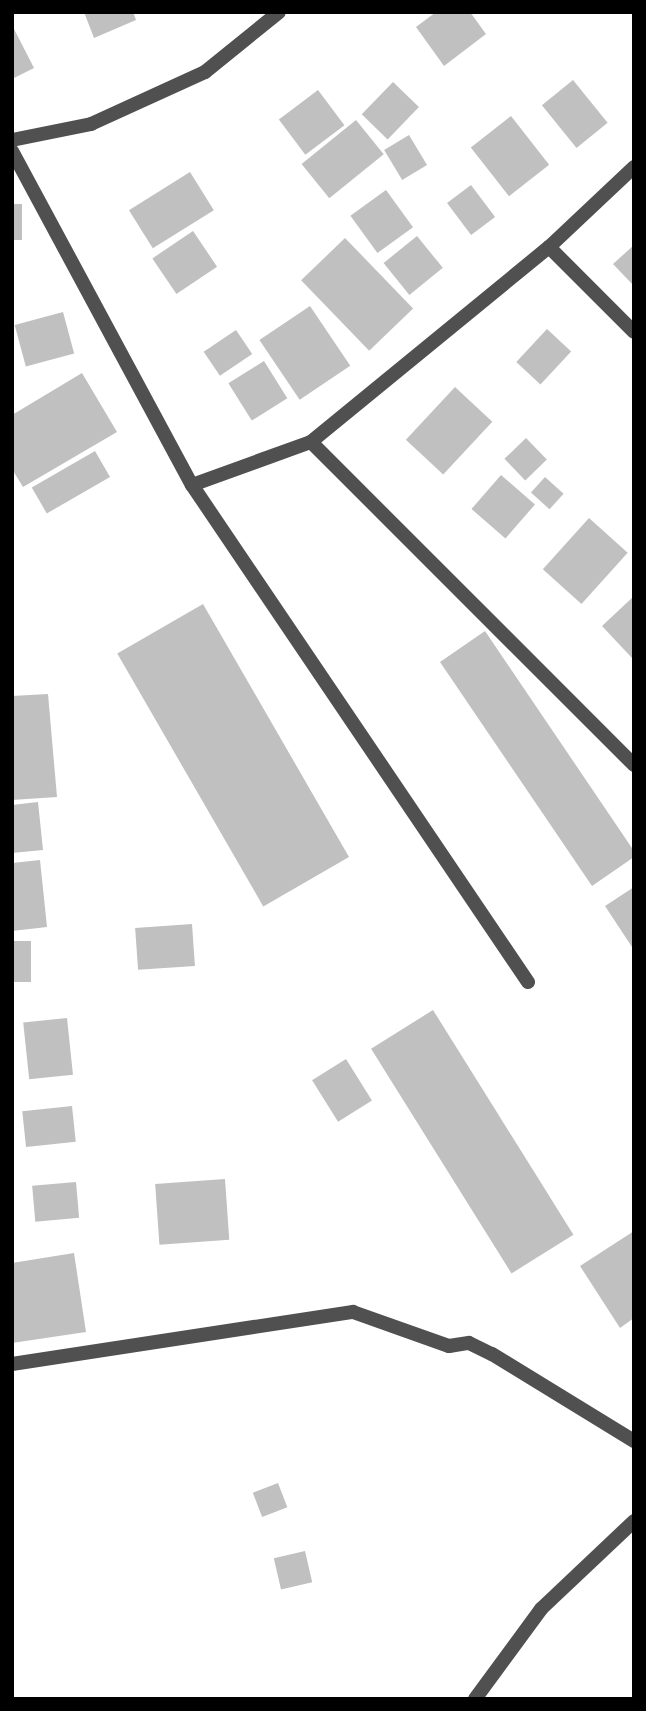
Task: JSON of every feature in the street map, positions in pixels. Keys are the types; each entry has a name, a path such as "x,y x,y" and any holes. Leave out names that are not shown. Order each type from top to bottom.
{"street":[{"path":"12,140 91,124 205,72 279,12"},
{"path":"12,151 192,485 528,982"},
{"path":"192,485 311,442 549,247 634,167"},
{"path":"549,247 634,331"},
{"path":"311,442 634,765"},
{"path":"12,1364 353,1312 449,1346 469,1343 492,1353 634,1441"},
{"path":"475,1699 541,1608 634,1521"}],"building":[{"path":"84,12 133,12 136,20 94,38"},
{"path":"436,12 470,12 486,34 444,66 416,27"},
{"path":"12,25 34,68 12,79"},
{"path":"573,80 608,123 577,148 542,105"},
{"path":"393,82 419,107 388,139 362,114"},
{"path":"318,90 344,125 305,155 279,119"},
{"path":"511,116 549,165 509,196 471,147"},
{"path":"356,120 384,154 329,198 302,164"},
{"path":"409,135 427,165 402,180 384,150"},
{"path":"190,172 214,210 153,248 129,210"},
{"path":"471,185 495,217 471,235 447,203"},
{"path":"386,190 413,227 377,253 350,216"},
{"path":"12,204 22,204 22,240 12,240"},
{"path":"193,231 217,267 176,294 152,258"},
{"path":"417,236 443,268 409,295 384,263"},
{"path":"345,238 413,308 369,351 301,280"},
{"path":"634,245 634,286 613,264"},
{"path":"310,306 350,366 300,400 259,340"},
{"path":"63,312 74,354 26,366 15,325"},
{"path":"547,329 571,352 540,384 516,362"},
{"path":"236,330 252,354 220,376 204,352"},
{"path":"264,361 287,398 252,421 228,383"},
{"path":"82,373 117,432 23,487 12,469 12,415"},
{"path":"455,387 492,422 443,474 406,440"},
{"path":"526,438 547,460 525,480 504,459"},
{"path":"95,451 110,477 47,513 32,487"},
{"path":"501,475 535,505 505,538 471,509"},
{"path":"545,477 564,494 550,509 531,493"},
{"path":"589,518 628,553 581,604 543,569"},
{"path":"634,596 634,656 632,658 602,626"},
{"path":"203,604 349,857 263,906 117,654"},
{"path":"485,631 634,851 634,857 592,886 440,662"},
{"path":"48,694 57,797 12,800 12,696"},
{"path":"38,802 43,850 12,853 12,805"},
{"path":"40,860 47,927 12,931 12,863"},
{"path":"634,887 634,950 605,906"},
{"path":"192,924 195,966 138,970 135,928"},
{"path":"12,941 31,941 31,982 12,982"},
{"path":"433,1010 573,1235 512,1273 371,1049"},
{"path":"67,1018 73,1075 29,1079 23,1023"},
{"path":"346,1059 372,1101 338,1122 312,1080"},
{"path":"72,1106 76,1142 26,1147 22,1111"},
{"path":"225,1179 229,1240 159,1245 155,1184"},
{"path":"76,1182 79,1218 35,1222 32,1186"},
{"path":"634,1231 634,1318 620,1328 580,1266"},
{"path":"74,1253 86,1332 12,1343 12,1263"},
{"path":"278,1483 287,1507 262,1517 253,1493"},
{"path":"305,1551 312,1582 281,1589 274,1558"}]}
